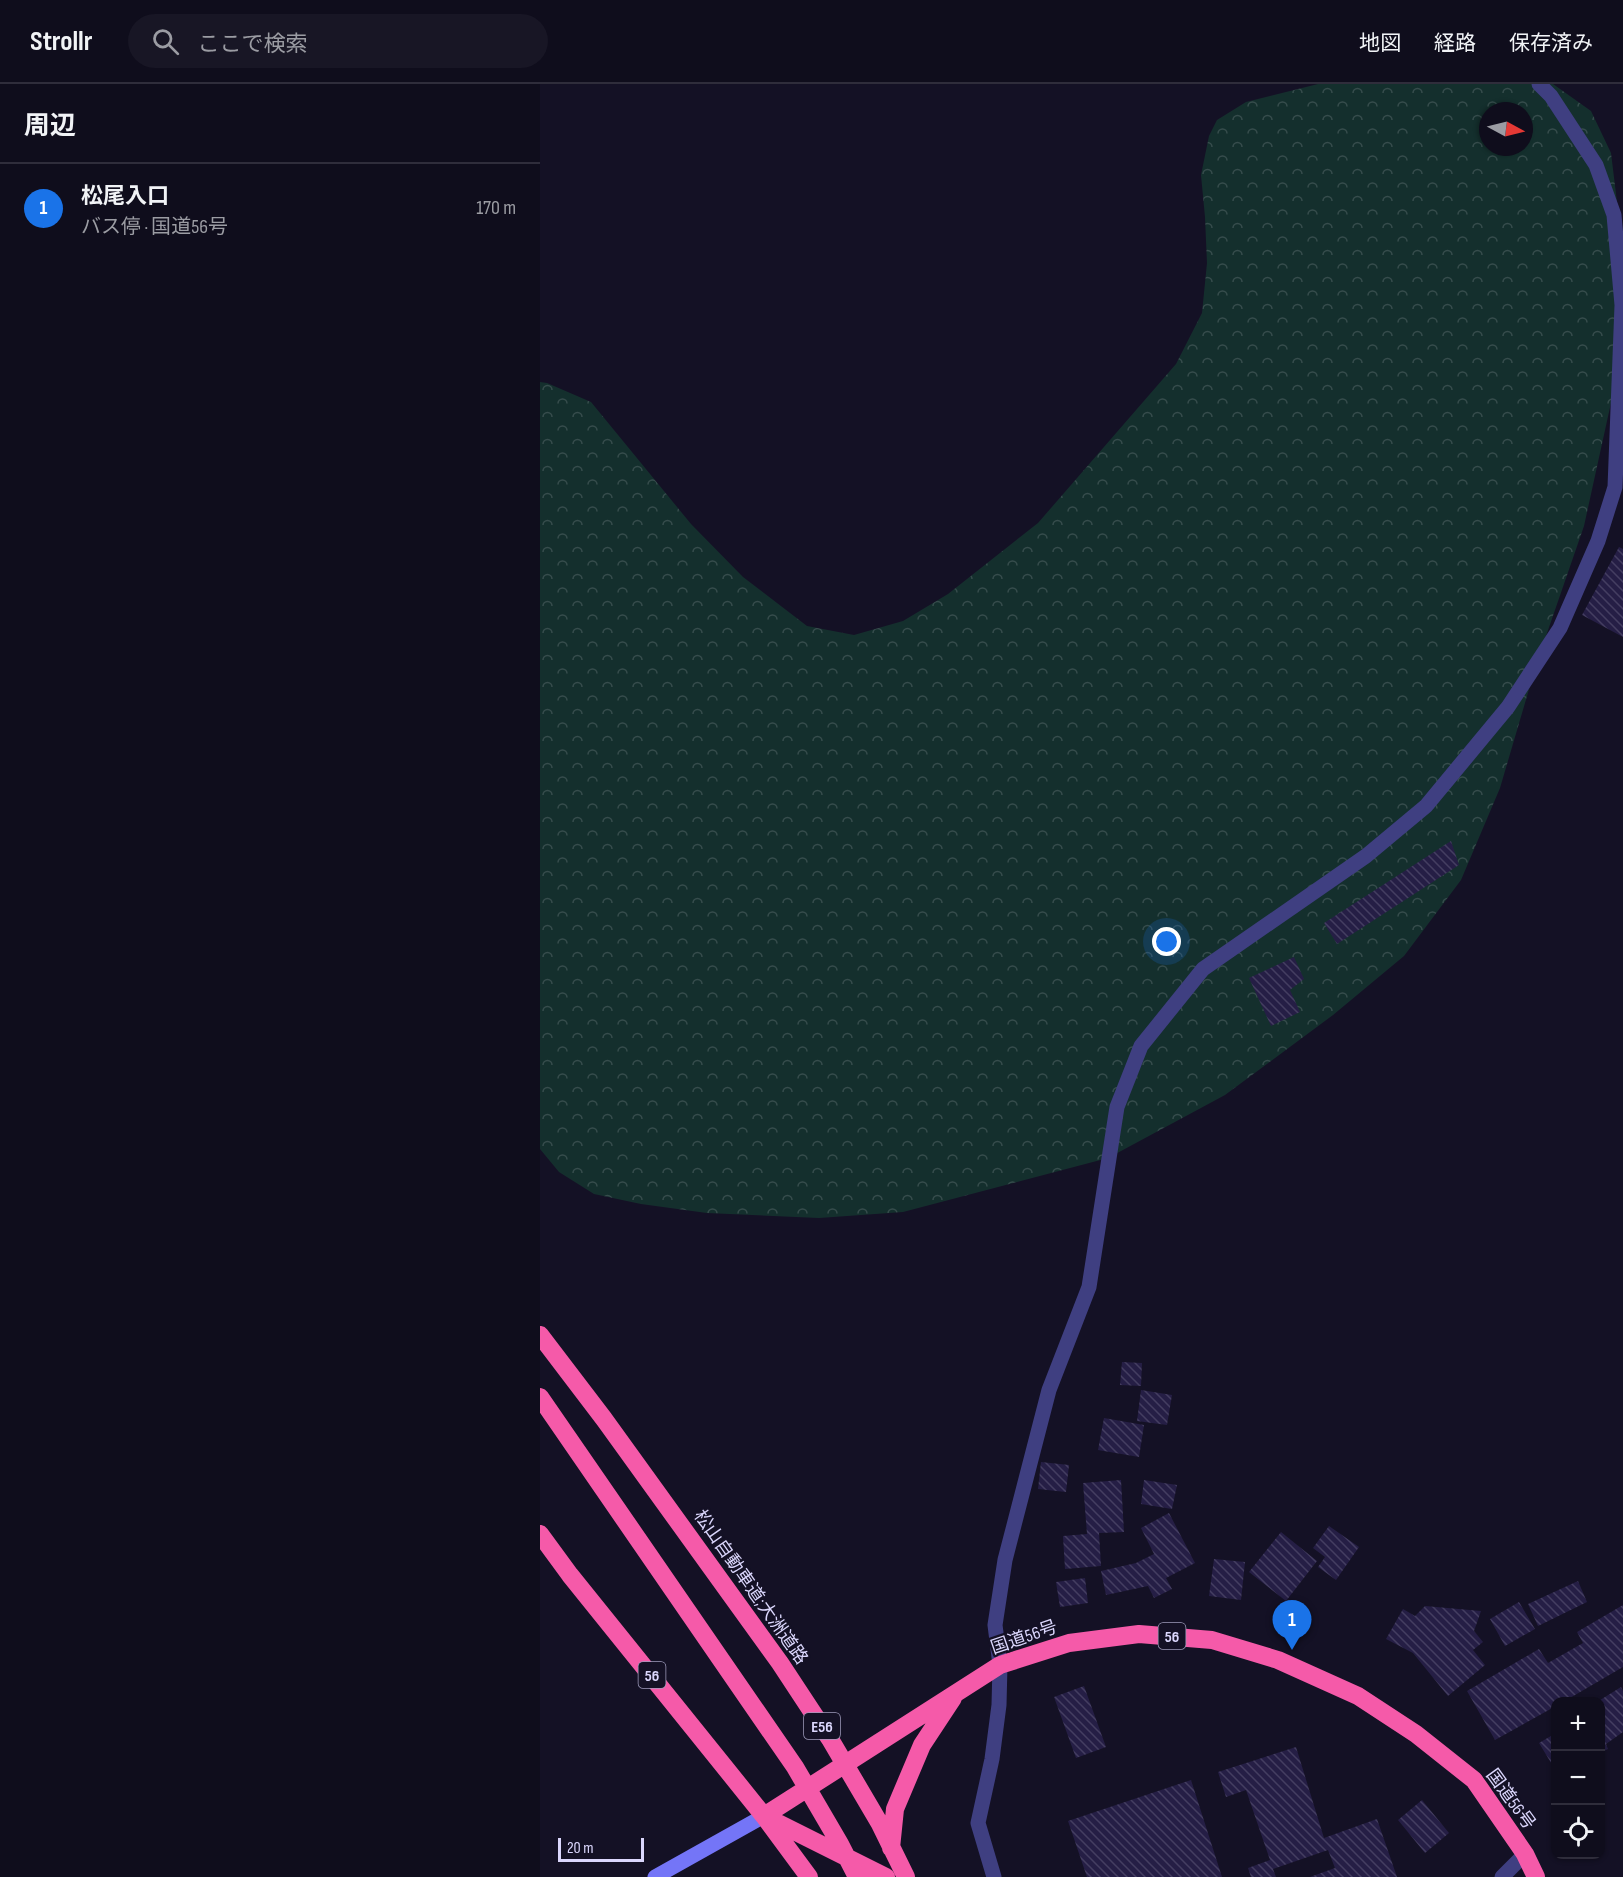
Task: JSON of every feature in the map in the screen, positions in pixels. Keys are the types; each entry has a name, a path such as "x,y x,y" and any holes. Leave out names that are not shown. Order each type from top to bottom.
{"highway":[{"name":"松山自動車道;大洲道路","path":"540,1335 724,1583 830,1739 880,1824 906,1877"},
{"name":"E56","path":"540,1397 795,1767 857,1877"},
{"name":"56","path":"540,1534 570,1575 764,1816"},
{"name":"国道56号","path":"764,1816 1000,1665 1070,1643 1139,1634 1212,1640 1278,1660 1358,1696 1416,1734 1474,1780 1525,1854 1536,1877"},
{"path":"895,1877 889,1861 895,1809 922,1744 957,1692"},
{"path":"764,1816 809,1877"},
{"path":"764,1816 886,1877"}],"street":[{"path":"994,1877 978,1823 992,1759 999,1705 1000,1665 995,1624 1005,1560 1049,1389 1089,1287 1117,1107 1141,1046 1203,969 1366,856 1426,806 1508,707 1560,628 1598,541 1615,487 1622,305 1614,215 1596,165 1551,96 1539,84"},
{"path":"655,1877 764,1816"},
{"path":"1502,1877 1525,1854"}],"green space":[{"path":"1318,84 1553,84 1591,111 1611,153 1621,235 1614,389 1584,526 1537,662 1500,788 1461,880 1404,956 1333,1015 1225,1095 1108,1158 903,1212 819,1218 707,1213 641,1204 594,1194 559,1172 540,1149 540,382 591,402 691,524 743,577 807,626 854,635 903,621 948,594 1038,523 1176,364 1202,313 1207,263 1201,175 1209,136 1217,120 1246,102"}],"building":[{"path":"1619,547 1623,549 1623,637 1582,615"},
{"path":"1451,841 1459,865 1337,944 1324,923"},
{"path":"1294,957 1304,979 1290,990 1300,1012 1271,1026 1249,978"},
{"path":"1122,1362 1142,1363 1141,1386 1120,1385"},
{"path":"1141,1390 1172,1395 1167,1425 1137,1421"},
{"path":"1104,1418 1144,1425 1139,1457 1098,1450"},
{"path":"1041,1462 1069,1465 1066,1492 1038,1489"},
{"path":"1121,1480 1124,1532 1099,1533 1101,1566 1065,1569 1063,1536 1087,1534 1083,1483"},
{"path":"1144,1480 1177,1485 1172,1509 1141,1504"},
{"path":"1169,1513 1195,1563 1166,1578 1172,1589 1154,1598 1148,1586 1106,1595 1101,1571 1136,1563 1154,1554 1141,1528"},
{"path":"1329,1526 1359,1547 1336,1580 1318,1567 1325,1557 1313,1548"},
{"path":"1281,1532 1317,1561 1286,1601 1249,1572"},
{"path":"1214,1559 1245,1562 1241,1600 1209,1596"},
{"path":"1085,1578 1088,1603 1060,1607 1056,1582"},
{"path":"1578,1581 1587,1602 1538,1626 1528,1604"},
{"path":"1519,1602 1535,1629 1505,1646 1490,1619"},
{"path":"1623,1605 1623,1667 1572,1697 1551,1697 1551,1709 1495,1740 1467,1691 1539,1649 1548,1663 1583,1643 1577,1632"},
{"path":"1425,1606 1481,1611 1474,1631 1483,1642 1473,1650 1485,1665 1448,1696 1413,1653 1386,1639 1403,1609 1415,1616"},
{"path":"1084,1686 1106,1747 1076,1758 1054,1697"},
{"path":"1621,1687 1623,1691 1623,1732 1606,1744 1608,1749 1605,1750 1605,1697"},
{"path":"1551,1736 1551,1763 1539,1743"},
{"path":"1296,1747 1324,1838 1377,1819 1397,1877 1310,1877 1335,1868 1328,1850 1273,1869 1276,1877 1251,1877 1248,1868 1270,1860 1246,1790 1226,1797 1218,1772"},
{"path":"1191,1780 1222,1877 1087,1877 1068,1821"},
{"path":"1422,1800 1449,1833 1425,1853 1398,1820"}],"place":[{"name":"松尾入口","path":"1292,1650"}]}
